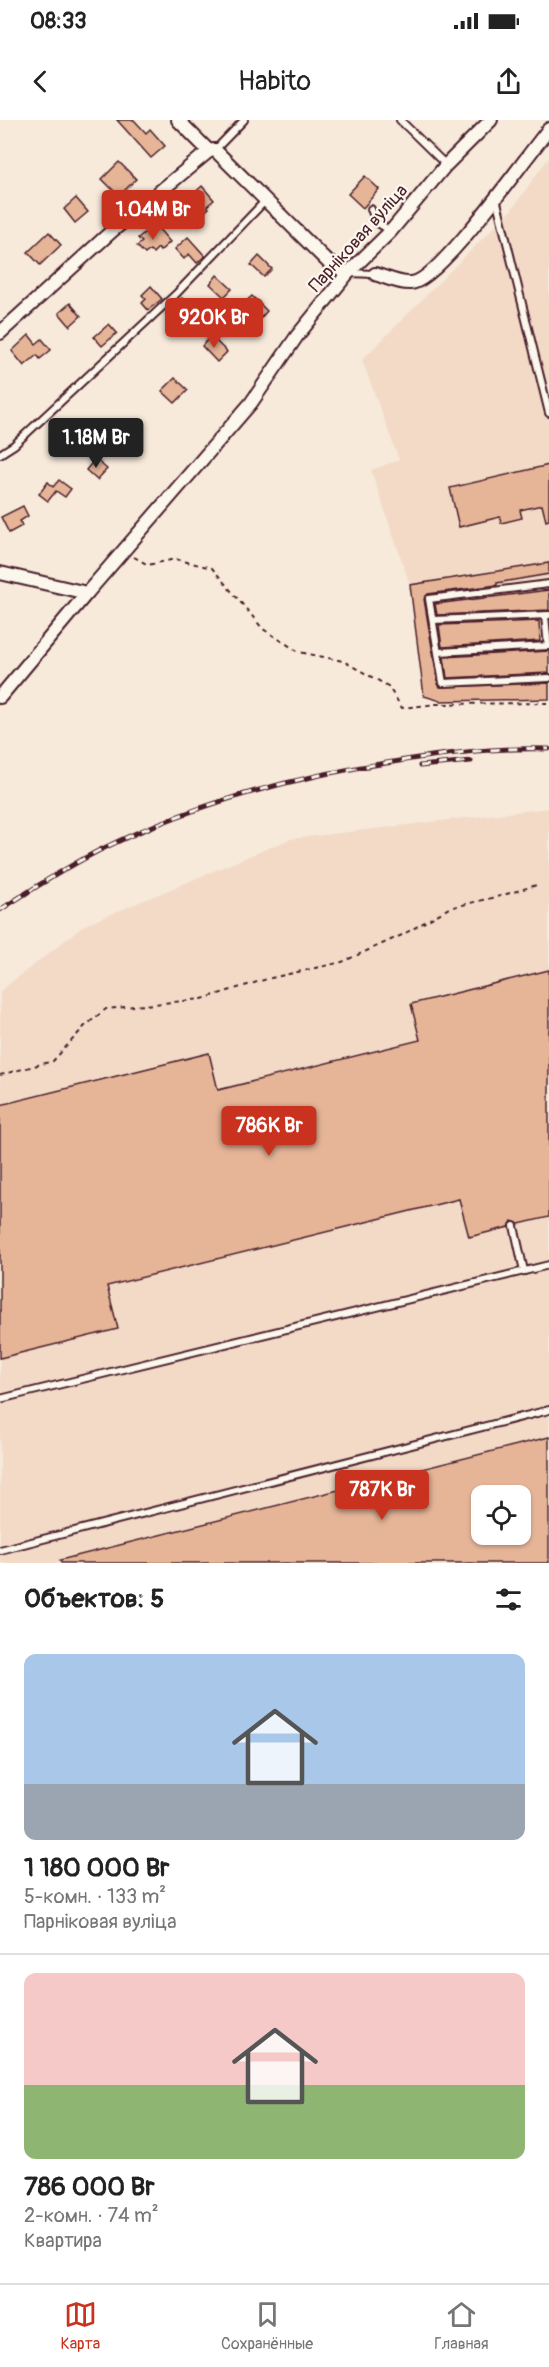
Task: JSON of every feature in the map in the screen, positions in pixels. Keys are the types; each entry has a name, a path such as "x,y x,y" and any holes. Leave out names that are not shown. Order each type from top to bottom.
{"street":[{"path":"178,120 266,200 328,262 348,273"},
{"name":"Парніковая вуліца","path":"0,697 251,403 297,336 348,273 391,231 446,165 491,120"},
{"path":"375,274 411,284 423,279 458,245 549,129"},
{"path":"0,333 112,231 212,151"},
{"path":"0,573 87,593"}],"lane":[{"path":"212,151 244,120"},
{"path":"400,120 446,165"},
{"path":"496,198 549,413"},
{"path":"0,454 14,446 176,294 266,200"},
{"path":"371,209 376,222 391,231"},
{"path":"348,273 375,274"},
{"path":"549,584 429,598 443,683 549,678"},
{"path":"433,620 547,616 549,646 439,652"},
{"path":"514,1226 524,1270"},
{"path":"0,1399 549,1264"},
{"path":"0,1550 549,1410"}],"path":[{"path":"123,552 148,565 175,559 212,568 263,629 299,652 343,661 388,686 402,708 436,704 549,703"},
{"path":"0,1074 53,1061 85,1026 106,1009 202,999 267,979 342,963 402,935 448,908 540,884"}],"shaded area":[{"path":"549,157 549,699 441,701 424,696 410,585 371,470 399,460 362,360 512,209"},
{"path":"549,808 549,1563 0,1563 0,991 85,925 290,839"}],"building":[{"path":"117,120 134,120 146,133 150,129 165,146 151,158"},
{"path":"119,162 136,179 119,196 102,179"},
{"path":"365,176 379,189 363,208 348,194"},
{"path":"202,186 214,200 200,216 189,198"},
{"path":"76,198 88,212 75,223 64,209"},
{"path":"150,228 153,232 158,228 170,242 160,251 158,248 153,253 150,250 145,254 137,246 142,242 138,238"},
{"path":"49,232 61,245 40,265 28,252"},
{"path":"188,237 205,256 197,263 189,254 184,259 175,249"},
{"path":"259,256 272,269 264,277 251,265"},
{"path":"217,275 232,289 224,297 210,284"},
{"path":"151,286 162,299 148,310 142,303 146,299 142,295"},
{"path":"252,296 267,311 259,320 243,304"},
{"path":"182,298 189,305 181,313 186,318 178,326 166,314"},
{"path":"70,303 81,316 70,326 59,313"},
{"path":"109,324 117,333 102,346 94,337"},
{"path":"29,335 36,344 42,339 51,350 40,359 37,355 24,366 12,351"},
{"path":"211,336 227,352 217,362 202,346"},
{"path":"175,378 188,390 175,403 162,391"},
{"path":"124,424 138,436 130,446 116,434"},
{"path":"95,427 111,444 104,450 88,433"},
{"path":"95,459 107,469 97,480 86,470"},
{"path":"549,465 549,520 546,521 542,505 520,510 522,518 501,523 500,517 459,527 450,488"},
{"path":"59,480 71,489 65,497 56,491 48,501 39,494 48,482 53,487"},
{"path":"23,506 28,516 20,521 22,526 9,533 1,517"},
{"path":"549,563 549,574 497,583 497,585 428,594 424,599 440,687 549,683 549,699 441,701 424,696 410,585"},
{"path":"549,590 549,610 437,615 435,604"},
{"path":"539,621 540,641 442,647 439,625"},
{"path":"549,651 549,673 447,678 444,657"},
{"path":"549,970 549,1217 519,1224 512,1221 509,1227 469,1237 459,1199 107,1286 118,1329 0,1358 0,1105 209,1053 218,1090 420,1040 411,1004"},
{"path":"549,1437 549,1563 61,1563 60,1560"}],"railway":[{"path":"0,910 48,879 98,851 170,819 245,794 321,775 417,758 492,750 549,749"},
{"path":"420,766 471,761"}]}
